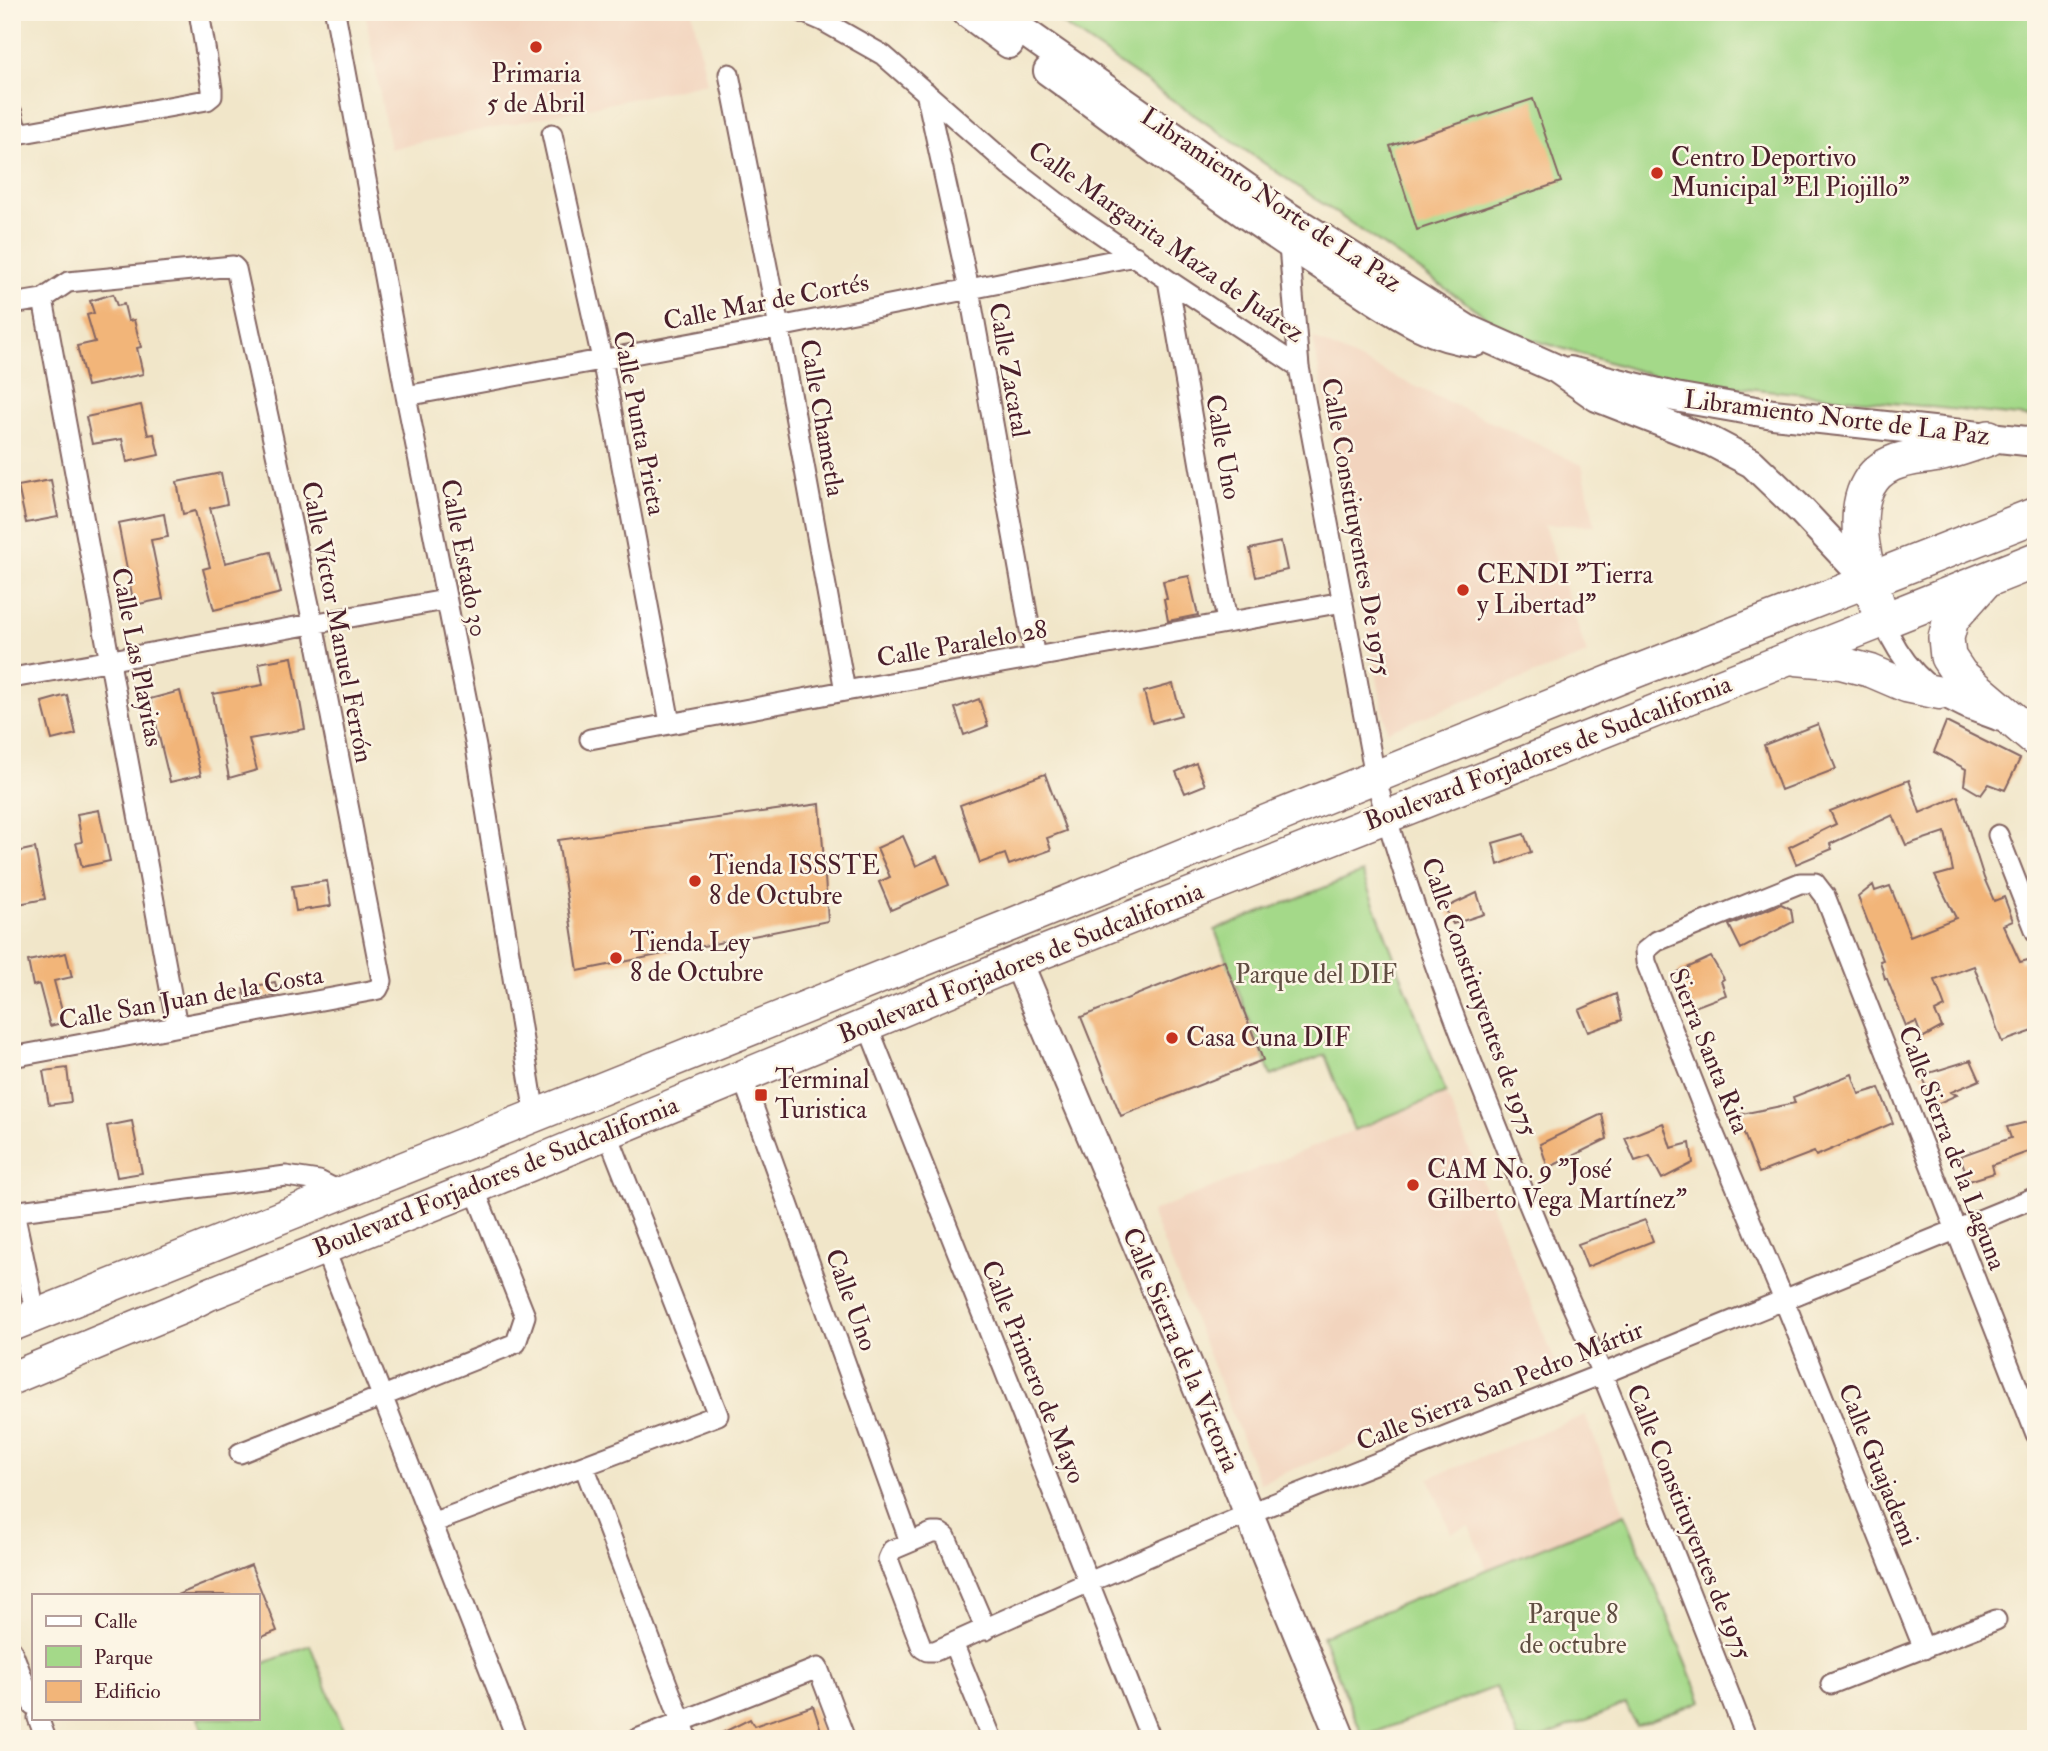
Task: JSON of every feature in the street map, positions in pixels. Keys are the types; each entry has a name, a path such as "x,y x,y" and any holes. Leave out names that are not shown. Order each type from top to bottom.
{"highway":[{"path":"1883,621 1868,581 1860,517 1863,495 1869,481 1892,463 1938,454 1989,438"},
{"name":"Boulevard Forjadores de Sudcalifornia","path":"1868,581 2036,515"},
{"name":"Boulevard Forjadores de Sudcalifornia","path":"1883,621 2036,561"},
{"path":"1983,583 1951,619 1946,638 1948,657 1960,676 2034,739"}],"main road":[{"path":"966,12 1289,246 1433,333 1462,341 1499,344"},
{"name":"Libramiento Norte de La Paz","path":"996,12 1281,212 1467,329 1557,369 1597,397 1712,442 1752,463 1868,581"},
{"name":"Libramiento Norte de La Paz","path":"1557,369 1675,397 1773,414 2036,442"},
{"name":"Boulevard Forjadores de Sudcalifornia","path":"24,1321 1375,776 1868,581"},
{"name":"Boulevard Forjadores de Sudcalifornia","path":"12,1378 1018,962 1883,621"},
{"path":"1791,658 1841,663 1871,671 1906,686 1940,694"},
{"name":"Calle Sierra de la Victoria","path":"1018,962 1250,1513 1341,1739"}],"street":[{"path":"12,113 15,135 199,103 212,96 199,12"},
{"name":"Calle Estado 30","path":"335,12 406,396 478,760 535,1115"},
{"name":"Calle Margarita Maza de Juárez","path":"802,12 883,55 1020,174 1071,213 1299,367"},
{"name":"Calle Chametla","path":"729,74 779,327 845,691"},
{"name":"Calle Zacatal","path":"926,92 969,289 1035,659"},
{"name":"Calle Punta Prieta","path":"552,134 602,359 670,723"},
{"name":"Calle Constituyentes De 1975","path":"1289,246 1299,367 1375,776"},
{"name":"Calle Mar de Cortés","path":"406,396 779,327 1135,256"},
{"name":"Calle Víctor Manuel Ferrón","path":"43,299 68,282 233,267 237,272 313,623 383,981 378,989"},
{"name":"Calle Uno","path":"1168,281 1227,622"},
{"path":"12,304 43,299"},
{"name":"Calle Las Playitas","path":"43,299 177,1026"},
{"path":"12,678 446,600"},
{"name":"Calle Paralelo 28","path":"590,739 1343,602"},
{"path":"1883,621 1895,649 1915,672 1940,694 1962,707 2034,739"},
{"name":"Calle Constituyentes de 1975","path":"1375,776 1418,917 1479,1077 1539,1229 1602,1374 1747,1739"},
{"path":"1998,835 2036,932"},
{"name":"Sierra Santa Rita","path":"1784,1300 1701,1102 1646,962 1645,951 1657,941 1800,883 1815,883"},
{"name":"Calle Sierra de la Laguna","path":"1815,883 1825,896 2036,1434"},
{"name":"Calle San Juan de la Costa","path":"12,1057 378,989"},
{"name":"Calle Primero de Mayo","path":"867,1024 1151,1739"},
{"name":"Calle Uno","path":"742,1076 910,1542"},
{"path":"432,1523 718,1415 607,1132"},
{"path":"24,1321 13,1212 286,1176 319,1181 344,1192"},
{"path":"240,1453 516,1343 525,1316 474,1188"},
{"name":"Calle Sierra San Pedro Mártir","path":"910,1542 892,1550 888,1559 922,1648 935,1651 1250,1513 1602,1374 2036,1197"},
{"path":"324,1248 517,1739"},
{"name":"Calle Guajademi","path":"1784,1300 1924,1649"},
{"path":"584,1466 685,1730"},
{"path":"910,1542 933,1533 946,1537 986,1630"},
{"path":"1831,1684 1996,1620"},
{"path":"953,1643 992,1739"},
{"path":"12,1651 19,1689 32,1704"},
{"path":"637,1739 685,1730 818,1668 845,1739"},
{"path":"39,1720 46,1739"}],"shaded area":[{"name":"Primaria 5 de Abril","path":"365,12 692,12 707,83 390,149"},
{"name":"CENDI \"Tierra y Libertad\"","path":"1313,338 1582,465 1595,525 1544,525 1587,654 1387,731"},
{"path":"1446,1093 1556,1364 1260,1483 1151,1212"},
{"path":"1585,1415 1625,1514 1487,1569 1469,1526 1451,1533 1429,1478"}],"green space":[{"name":"Centro Deportivo Municipal \"El Piojillo\"","path":"1045,12 2036,12 2036,418 1669,380 1510,333"},
{"name":"Parque del DIF","path":"1362,873 1446,1093 1354,1130 1325,1055 1271,1076 1215,930"},
{"name":"Parque 8 de octubre","path":"1625,1514 1702,1701 1636,1726 1626,1704 1539,1739 1518,1739 1496,1687 1363,1737 1322,1636"},
{"path":"310,1645 347,1739 206,1739 199,1720 259,1720 259,1665"}],"building":[{"path":"1533,99 1561,182 1417,230 1390,146"},
{"path":"113,294 117,306 124,304 128,321 134,320 141,347 137,348 143,374 87,386 77,346 95,342 87,315 94,313 90,301"},
{"path":"141,405 148,435 154,434 159,455 127,462 122,439 92,444 86,417"},
{"path":"221,473 227,504 210,508 225,563 271,552 281,593 214,610 203,569 210,567 195,511 183,514 177,482"},
{"path":"51,480 58,517 26,523 18,486"},
{"path":"164,514 168,537 151,540 163,599 134,605 118,523"},
{"path":"1281,542 1287,570 1256,577 1250,549"},
{"path":"1189,576 1198,615 1168,621 1163,581"},
{"path":"292,657 305,729 249,739 257,770 229,778 213,694 263,685 259,663"},
{"path":"1173,684 1181,715 1152,723 1144,692"},
{"path":"180,691 201,775 170,782 150,699"},
{"path":"67,695 76,734 52,740 42,702"},
{"path":"979,699 988,726 964,735 955,708"},
{"path":"1946,722 2020,759 2005,790 1989,784 1981,795 1964,785 1966,769 1934,752"},
{"path":"1818,724 1836,769 1781,790 1764,745"},
{"path":"1196,763 1205,785 1185,793 1176,772"},
{"path":"1045,774 1066,831 1047,838 1051,850 1009,865 1005,854 980,863 960,805"},
{"path":"1909,780 1920,813 1958,796 1994,901 2004,897 2013,921 2003,925 2020,962 2028,960 2036,982 2036,1030 2002,1042 1974,966 1935,980 1945,1007 1935,1012 1942,1027 1922,1038 1916,1022 1906,1026 1885,979 1880,961 1883,960 1858,897 1873,885 1875,891 1890,886 1910,936 1956,918 1935,876 1953,871 1945,832 1906,845 1893,815 1830,844 1832,849 1796,864 1789,847 1836,824 1830,811"},
{"name":"Tienda ISSSTE 8 de Octubre","path":"820,804 828,921 578,971 558,840"},
{"path":"99,810 110,861 82,867 76,843 82,842 77,814"},
{"path":"1524,834 1531,852 1498,865 1493,843"},
{"path":"903,836 916,866 937,856 949,885 891,910 879,882 890,877 877,848"},
{"path":"35,848 45,899 18,904 12,876 12,853"},
{"path":"327,881 331,906 296,911 292,886"},
{"path":"1477,893 1484,914 1453,924 1445,908"},
{"path":"1781,904 1791,909 1793,922 1741,949 1729,925"},
{"path":"66,953 72,977 54,981 65,1022 50,1026 39,984 33,986 28,961"},
{"path":"1711,957 1724,979 1721,981 1726,995 1692,1008 1678,972"},
{"name":"Casa Cuna DIF","path":"1224,960 1263,1060 1121,1116 1081,1017"},
{"path":"275,982 278,995 246,1001 243,989"},
{"path":"1616,994 1622,1020 1588,1032 1579,1010"},
{"path":"1971,1060 1980,1080 1951,1092 1957,1095 1934,1105 1920,1070 1926,1074"},
{"path":"67,1068 71,1102 49,1105 43,1071"},
{"path":"1852,1074 1859,1094 1879,1088 1893,1123 1816,1156 1814,1152 1759,1173 1737,1115 1795,1103 1793,1097"},
{"path":"1602,1114 1607,1139 1548,1168 1540,1144"},
{"path":"2036,1120 2036,1149 1992,1165 1994,1173 1969,1181 1960,1156 2011,1138 2007,1127"},
{"path":"132,1121 142,1173 117,1177 107,1126"},
{"path":"1663,1123 1671,1148 1690,1143 1693,1163 1662,1179 1650,1156 1635,1161 1625,1138"},
{"path":"1645,1220 1653,1241 1587,1267 1578,1244"},
{"path":"251,1565 277,1631 259,1638 259,1594 179,1594"},
{"path":"813,1706 824,1739 710,1739 750,1719 754,1726"}],"place":[{"name":"Primaria 5 de Abril","path":"536,47"},
{"name":"Centro Deportivo Municipal \"El Piojillo\"","path":"1657,173"},
{"name":"CENDI \"Tierra y Libertad\"","path":"1463,590"},
{"name":"Tienda ISSSTE 8 de Octubre","path":"695,881"},
{"name":"Tienda Ley 8 de Octubre","path":"616,958"},
{"name":"Casa Cuna DIF","path":"1172,1038"},
{"name":"Terminal Turistica","path":"761,1095"},
{"name":"CAM No. 9 \"José Gilberto Vega Martínez\"","path":"1413,1185"}]}
